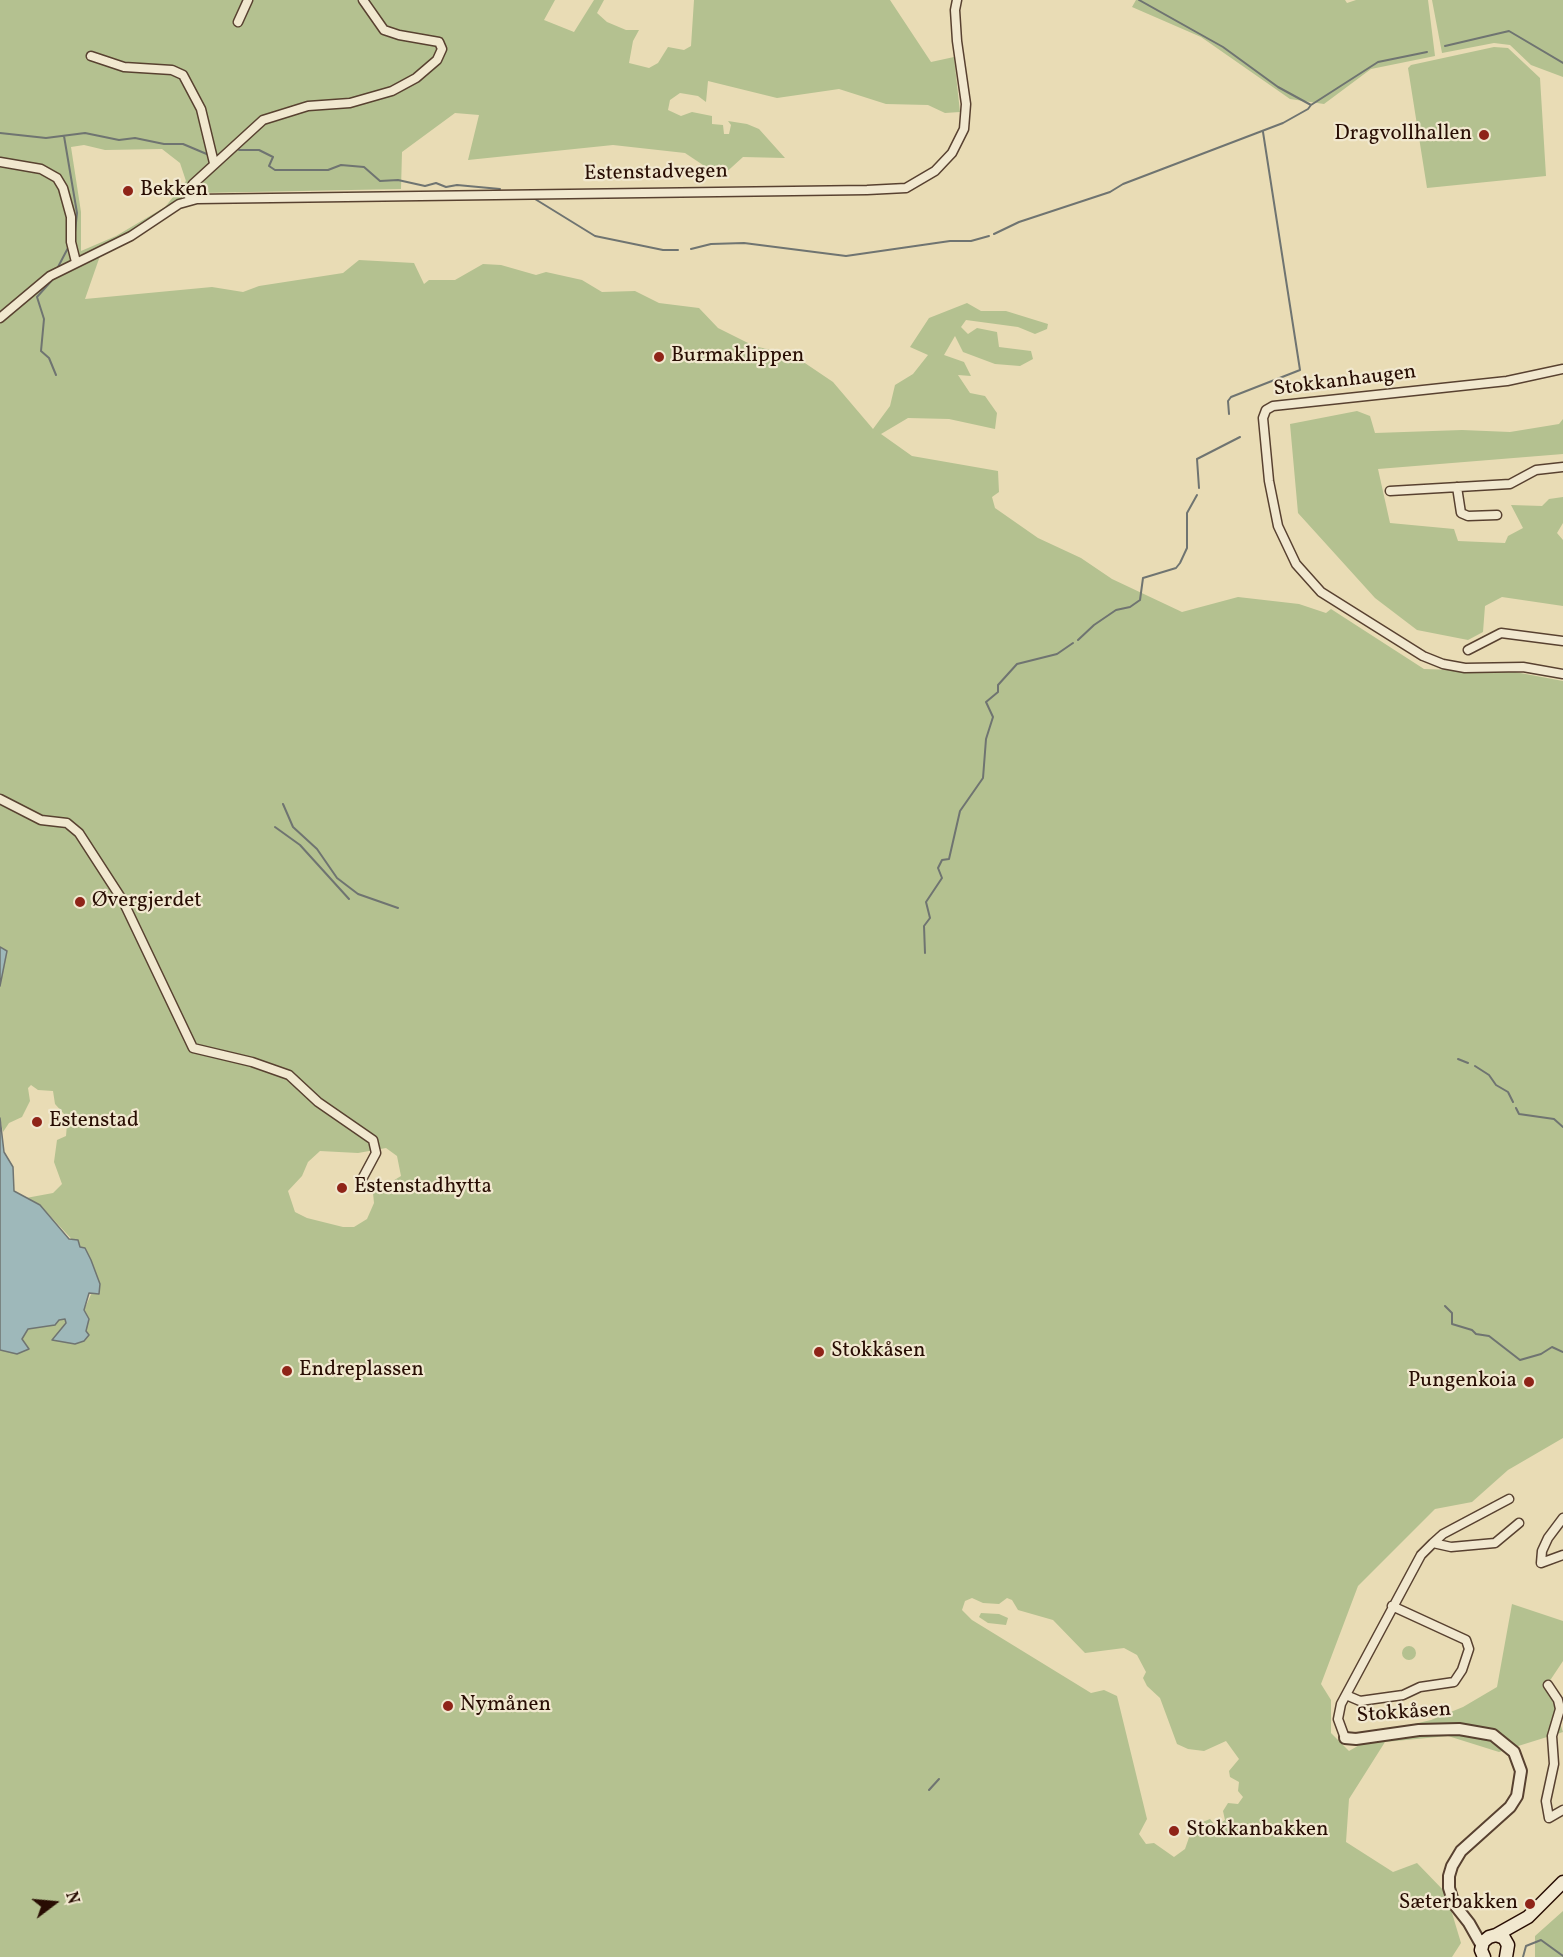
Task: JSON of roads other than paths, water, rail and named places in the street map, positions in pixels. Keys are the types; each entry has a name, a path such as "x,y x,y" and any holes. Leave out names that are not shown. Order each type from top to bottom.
{"main road":[{"path":"1486,1948 1527,1917 1563,1882"},
{"path":"1507,1951 1527,1917"},
{"path":"1486,1948 1504,1938 1507,1951"}],"street":[{"path":"238,22 248,0"},
{"path":"190,200 190,188 214,163 249,131 270,117 308,106 350,103 392,90 416,78 437,60 442,49 439,42 384,30 363,0"},
{"name":"Estenstadvegen","path":"0,318 50,276 132,236 173,207 190,200 906,188 921,182 935,171 952,153 964,129 966,104 955,19 957,0"},
{"path":"91,56 124,68 172,70 183,75 201,109 214,163"},
{"path":"0,162 41,169 57,178 71,217 71,242 76,262"},
{"name":"Stokkanhaugen","path":"1563,369 1485,383 1278,405 1267,409 1263,418 1269,481 1278,526 1296,564 1321,592 1423,656 1443,664 1465,668 1532,668 1563,675"},
{"path":"1390,491 1510,484 1536,470 1563,467"},
{"path":"1457,487 1461,513 1468,516 1497,515"},
{"path":"1468,650 1501,633 1563,641"},
{"path":"0,799 41,820 67,823 76,829 123,901 193,1048 259,1064 289,1075 324,1107 373,1140 376,1153 361,1181"},
{"name":"Stokkåsen","path":"1486,1948 1452,1899 1449,1882 1452,1866 1461,1851 1510,1807 1517,1796 1521,1771 1514,1752 1493,1735 1459,1729 1431,1729 1365,1738 1346,1738 1338,1714 1420,1554 1443,1534 1509,1499"},
{"path":"1563,1518 1548,1538 1542,1551 1541,1563 1563,1555"},
{"path":"1433,1543 1451,1547 1489,1544 1500,1540 1519,1523"},
{"name":"Stokkåsen","path":"1346,1695 1360,1701 1403,1695 1420,1687 1454,1682 1462,1670 1470,1649 1466,1640 1392,1606"},
{"path":"1548,1685 1558,1700 1560,1709 1552,1736 1554,1764 1546,1801 1549,1818 1563,1810"}],"water":[{"path":"0,947 7,951 0,986"},
{"path":"0,1118 4,1152 13,1167 14,1191 40,1205 69,1239 78,1240 80,1247 85,1248 91,1260 100,1284 99,1294 89,1293 84,1310 89,1319 86,1331 89,1335 84,1341 75,1344 52,1340 66,1323 65,1319 59,1320 55,1325 28,1329 22,1339 29,1349 17,1354 0,1350"}],"waterway":[{"path":"1139,0 1223,47 1278,87 1311,105 1378,62 1427,52"},
{"path":"1445,46 1509,31 1563,63"},
{"path":"994,234 1019,222 1110,192 1123,184 1283,123 1311,105"},
{"path":"1229,414 1228,401 1231,397 1300,370 1263,132"},
{"path":"0,133 46,138 85,133 119,140 135,138 164,144 183,144 209,155"},
{"path":"64,136 77,213 74,242"},
{"path":"239,150 259,150 273,157 269,166 275,170 328,170 341,165 364,167 380,181 398,180 425,186 436,183 446,187 457,185 500,189"},
{"path":"535,199 595,236 663,250 678,250"},
{"path":"691,249 711,244 744,243 846,256 950,241 971,241 989,236"},
{"path":"58,267 69,246"},
{"path":"53,279 37,297 44,319 41,351 49,358 56,375"},
{"path":"1199,488 1197,459 1240,437"},
{"path":"1078,640 1094,625 1116,610 1130,607 1140,600 1143,578 1176,568 1187,548 1187,513 1197,495"},
{"path":"925,953 924,926 930,918 926,902 942,878 938,868 942,860 949,859 960,811 983,778 986,739 993,717 986,702 998,692 998,685 1017,664 1057,654 1073,643"},
{"path":"283,804 293,827 317,849 337,878 358,894 398,908"},
{"path":"275,827 300,845 349,899"},
{"path":"1458,1059 1468,1063"},
{"path":"1475,1066 1489,1075 1496,1085 1508,1092 1513,1102"},
{"path":"1516,1108 1519,1114 1554,1119 1563,1127"},
{"path":"1445,1306 1452,1313 1452,1324 1472,1330 1476,1334 1489,1336 1520,1360 1541,1354 1552,1347 1563,1352"},
{"path":"929,1790 939,1779"},
{"path":"1523,1957 1526,1946 1541,1940 1563,1956"}],"place":[{"name":"Dragvollhallen","path":"1484,135"},
{"name":"Bekken","path":"128,191"},
{"name":"Burmaklippen","path":"659,357"},
{"name":"Øvergjerdet","path":"80,902"},
{"name":"Estenstad","path":"37,1122"},
{"name":"Estenstadhytta","path":"342,1188"},
{"name":"Stokkåsen","path":"819,1352"},
{"name":"Endreplassen","path":"287,1371"},
{"name":"Pungenkoia","path":"1529,1382"},
{"name":"Nymånen","path":"448,1706"},
{"name":"Stokkanbakken","path":"1174,1831"},
{"name":"Sæterbakken","path":"1530,1904"}]}
